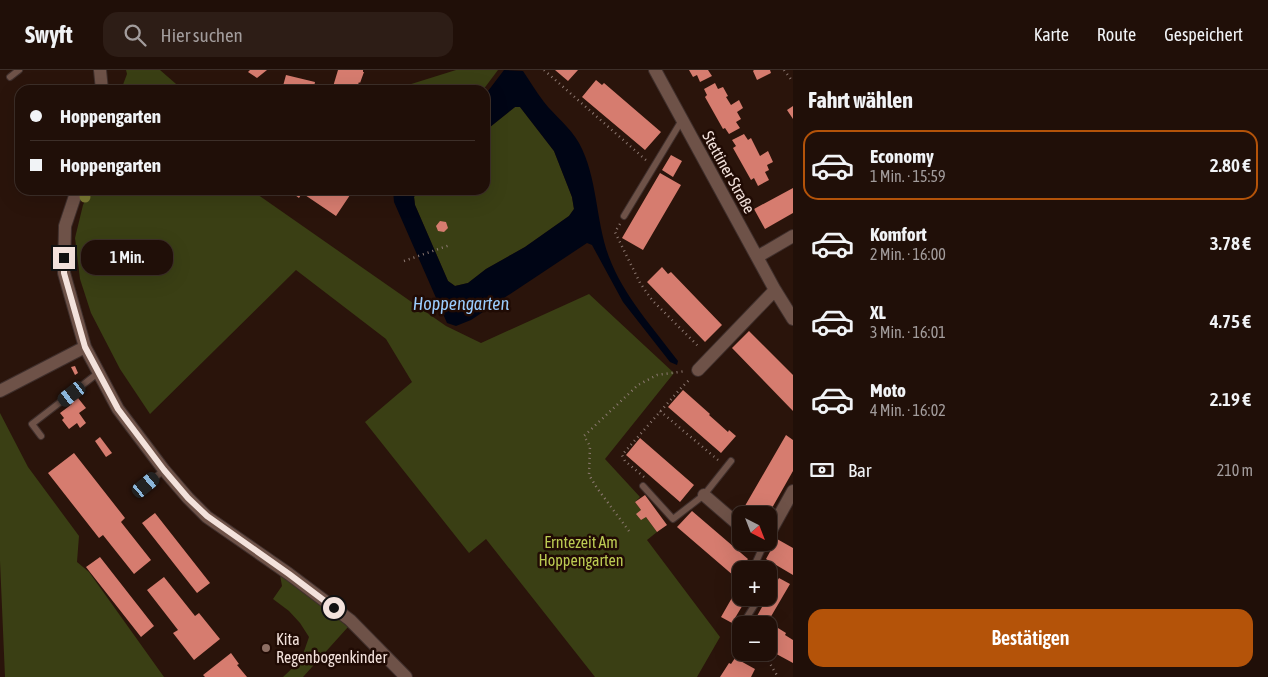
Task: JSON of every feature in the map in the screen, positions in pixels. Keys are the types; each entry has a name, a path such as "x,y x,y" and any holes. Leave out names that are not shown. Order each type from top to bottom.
{"street":[{"path":"100,70 102,85"},
{"name":"Stettiner Straße","path":"655,70 775,290 793,319"},
{"path":"75,195 65,226 64,273 85,347 118,409 164,470 188,498 207,516 350,620 406,677"},
{"path":"757,257 793,236"},
{"path":"698,370 757,303 775,290"},
{"path":"0,391 85,347"},
{"path":"778,518 793,492"},
{"path":"704,495 732,519"}],"lane":[{"path":"10,77 19,70"},
{"path":"624,216 682,120"},
{"path":"41,436 32,424 98,373"},
{"path":"643,486 673,519 704,495 729,464"},
{"path":"146,485 164,470"}],"path":[{"path":"544,70 654,167"},
{"path":"784,70 793,82"},
{"path":"624,216 615,232 640,284 652,300 709,358"},
{"path":"404,261 450,245"},
{"path":"643,486 647,479 625,461 622,455 698,370"},
{"path":"629,531 596,488 589,475 590,446 584,436 638,385 657,375 674,373"},
{"path":"660,411 729,464"},
{"path":"768,661 778,677"}],"green space":[{"path":"126,70 160,70 177,85 123,85 127,74"},
{"path":"456,70 498,70 487,85 408,85"},
{"path":"515,107 520,107 554,151 572,197 574,209 569,216 525,247 486,269 468,283 455,286 448,281 415,205 414,197 415,195 490,195 490,127"},
{"name":"Erntezeit Am Hoppengarten","path":"88,195 258,195 446,326 481,343 589,294 674,373 605,459 640,497 635,502 657,532 647,540 720,637 697,677 595,677 486,539 469,553 365,422 412,382 386,339 296,270 150,414 120,369 91,313 80,279 75,238 83,205"},
{"path":"0,413 28,467 79,536 77,562 89,572 164,677 5,677 0,561"},
{"path":"280,575 289,579 348,627 303,677 283,677 301,660 309,637 289,611 273,599 282,586"}],"water":[{"name":"Hoppengarten","path":"504,70 523,71 544,102 579,143 590,170 604,243 615,271 640,311 678,361 677,365 670,362 623,302 592,245 587,243 471,320 456,326 447,323 394,202 393,195 415,195 415,205 448,281 455,286 468,283 486,269 525,247 569,216 574,209 572,197 554,151 520,107 515,107 490,127 490,88"}],"building":[{"path":"250,70 267,70 257,78 248,72"},
{"path":"338,70 363,70 364,72 358,85 334,85"},
{"path":"555,70 578,70 568,81"},
{"path":"689,70 708,70 712,76 700,82 697,75 693,77"},
{"path":"754,70 770,70 771,73 757,80"},
{"path":"286,75 315,82 314,85 283,85"},
{"path":"596,80 602,85 604,83 661,132 645,150 582,97"},
{"path":"715,83 718,89 723,87 731,105 739,100 743,108 737,112 741,119 736,122 740,128 729,134 725,128 723,129 705,97 707,95 704,89"},
{"path":"793,106 793,119 787,110"},
{"path":"744,134 748,140 751,138 760,156 768,151 773,162 767,165 769,170 765,172 769,180 758,186 754,178 751,180 733,148 736,146 732,140"},
{"path":"671,155 682,161 673,177 662,170"},
{"path":"660,173 681,185 643,250 622,238"},
{"path":"793,188 793,213 765,229 754,209"},
{"path":"305,195 350,195 336,216"},
{"path":"440,221 446,222 448,228 444,232 438,231 436,226"},
{"path":"662,267 668,274 671,272 722,325 705,342 647,282"},
{"path":"749,331 793,375 793,411 732,348"},
{"path":"75,366 78,373 75,375 71,367"},
{"path":"683,390 728,432 729,430 736,436 721,453 668,407"},
{"path":"78,398 86,408 79,413 86,423 80,428 77,423 69,429 62,420 64,418 60,413"},
{"path":"786,435 793,440 793,471 773,506 745,506"},
{"path":"100,437 112,453 106,457 95,441"},
{"path":"640,438 694,485 680,502 626,455"},
{"path":"74,453 125,518 121,522 151,560 134,574 103,535 99,538 48,473"},
{"path":"645,495 667,525 657,532 646,517 641,520 636,514 641,510 635,502"},
{"path":"692,511 732,545 732,551 739,551 748,559 746,561 732,561 732,574 677,527"},
{"path":"155,513 210,583 197,593 142,523"},
{"path":"778,540 793,548 793,575 777,566 777,561 766,559 770,551 778,551"},
{"path":"100,557 154,626 141,637 86,567"},
{"path":"164,577 195,616 199,613 220,639 194,660 173,633 178,630 147,590"},
{"path":"779,578 790,584 771,616 757,616 763,606 777,606 777,581"},
{"path":"732,598 732,606 742,606 736,616 732,616 732,623 721,617"},
{"path":"778,628 786,633 785,635 793,640 793,663 777,654"},
{"path":"231,653 239,664 237,665 247,677 205,677 203,675"},
{"path":"733,661 740,661 755,669 751,677 720,677 729,663 731,664"}],"place":[{"name":"Kita Regenbogenkinder","path":"266,648"}],"route":[{"path":"64,258 64,273 85,347 118,409 164,470 188,498 207,516 334,608"}]}
